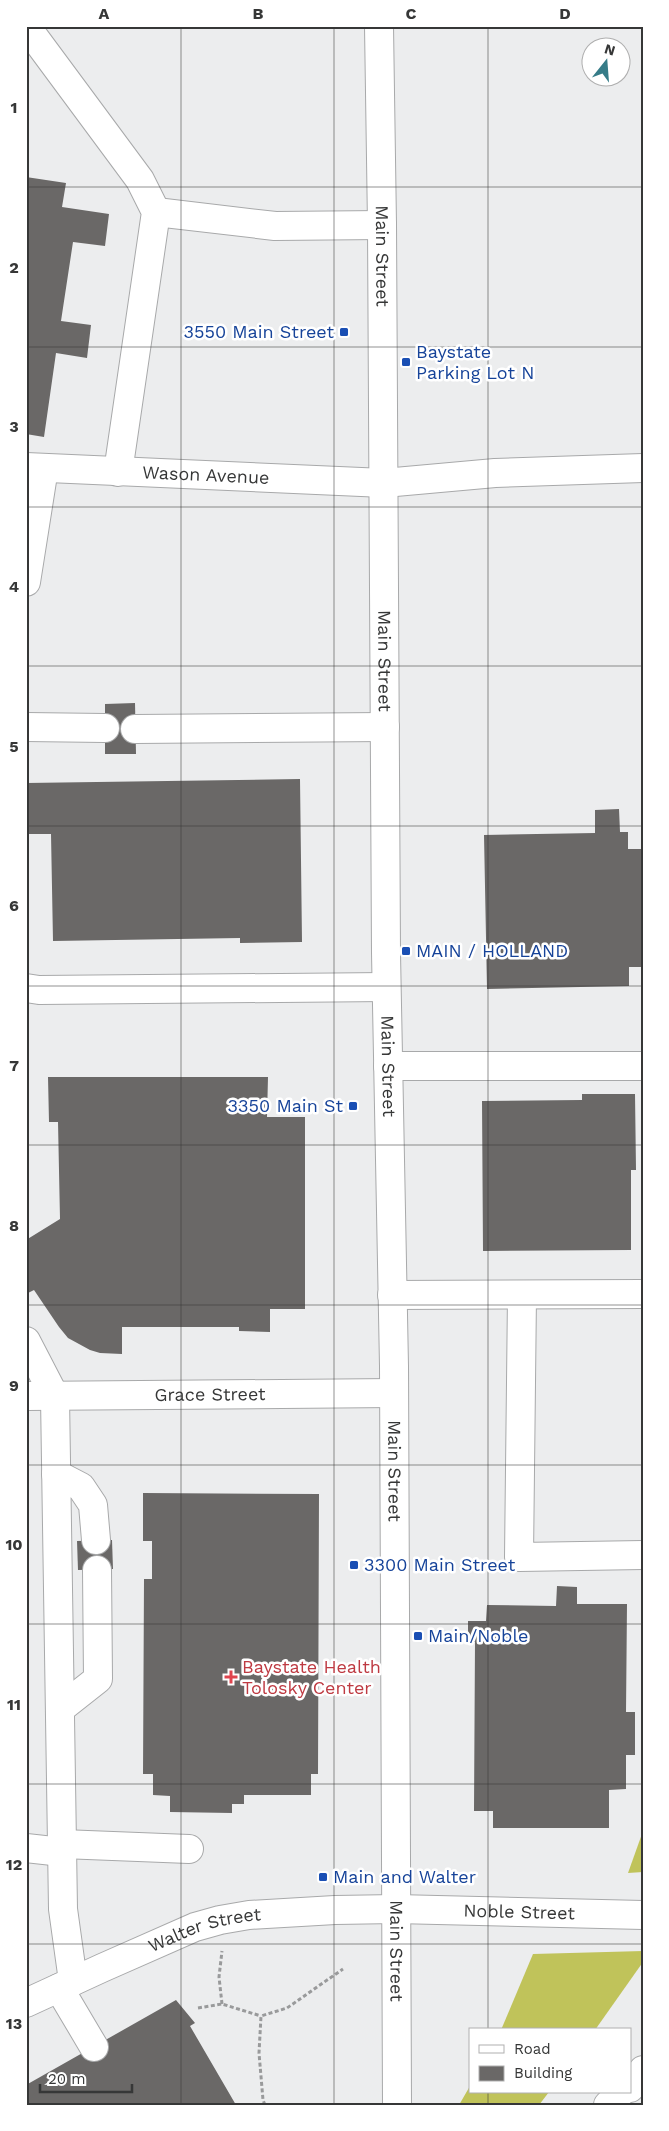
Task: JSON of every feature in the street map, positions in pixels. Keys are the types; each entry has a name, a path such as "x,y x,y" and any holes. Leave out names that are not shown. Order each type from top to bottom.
{"main road":[{"path":"26,26 140,180 156,212 118,472"},
{"name":"Main Street","path":"379,26 384,483 386,987 394,1393 397,2105"},
{"path":"156,212 275,226 382,225"},
{"path":"26,582 35,468"},
{"name":"Wason Avenue","path":"35,468 384,483 495,473 643,468"},
{"path":"26,727 105,728"},
{"path":"135,728 385,727"},
{"path":"26,988 49,990 386,987"},
{"path":"388,1066 643,1066"},
{"path":"392,1295 643,1294"},
{"path":"522,1295 519,1557 643,1555"},
{"path":"26,1341 55,1397 63,1909 66,1985 94,2047"},
{"name":"Grace Street","path":"26,1396 394,1393"},
{"path":"56,1474 80,1487 93,1506 96,1540"},
{"path":"60,1709 98,1678 97,1570"},
{"path":"26,1848 189,1849"},
{"name":"Noble Street","path":"396,1909 643,1915"},
{"name":"Walter Street","path":"26,2003 170,1938 220,1920 278,1913 396,1909"},
{"path":"608,2105 618,2094"},
{"path":"618,2105 625,2094"}],"path":[{"path":"222,1951 219,1978 222,2004"},
{"path":"198,2008 222,2004 261,2016 287,2008 343,1969"},
{"path":"261,2016 259,2053 265,2105"}],"shaded area":[{"path":"643,1831 643,1872 628,1873"},
{"path":"643,1951 643,1962 596,2028 502,2028 533,1954"},
{"path":"469,2088 469,2094 547,2094 539,2105 459,2105"}],"building":[{"path":"26,177 66,183 62,207 109,214 105,246 73,242 61,321 91,325 87,358 56,353 44,437 26,434"},
{"path":"135,703 136,754 105,754 105,704"},
{"path":"300,779 302,942 240,943 240,938 53,941 51,834 26,834 26,783"},
{"path":"619,809 620,832 628,832 628,849 641,849 643,967 629,967 629,986 487,989 484,835 595,833 595,810"},
{"path":"48,1077 268,1077 267,1117 305,1117 305,1309 270,1309 270,1332 239,1331 239,1327 122,1327 122,1354 100,1353 90,1350 68,1338 34,1290 26,1294 26,1240 60,1219 58,1122 49,1122"},
{"path":"582,1094 635,1094 636,1170 631,1170 631,1250 483,1251 482,1101 582,1100"},
{"name":"Baystate Health Tolosky Center","path":"143,1493 319,1494 318,1774 311,1774 311,1795 244,1795 244,1804 232,1804 232,1813 170,1812 170,1796 153,1795 153,1774 143,1774 144,1579 152,1579 152,1541 143,1541"},
{"path":"112,1540 113,1569 78,1570 77,1541"},
{"path":"557,1586 577,1587 577,1604 627,1604 626,1712 635,1712 635,1755 626,1755 626,1789 609,1790 609,1828 493,1828 493,1811 474,1811 475,1642 468,1642 468,1621 486,1621 487,1605 556,1606"},
{"path":"176,2000 195,2023 190,2026 236,2105 26,2105 26,2085"}],"place":[{"name":"3550 Main Street","path":"344,332"},
{"name":"Baystate Parking Lot N","path":"406,362"},
{"name":"MAIN / HOLLAND","path":"406,951"},
{"name":"3350 Main St","path":"353,1106"},
{"name":"3300 Main Street","path":"354,1565"},
{"name":"Main/Noble","path":"418,1636"},
{"name":"Baystate Health Tolosky Center","path":"231,1677"},
{"name":"Main and Walter","path":"323,1877"}]}
